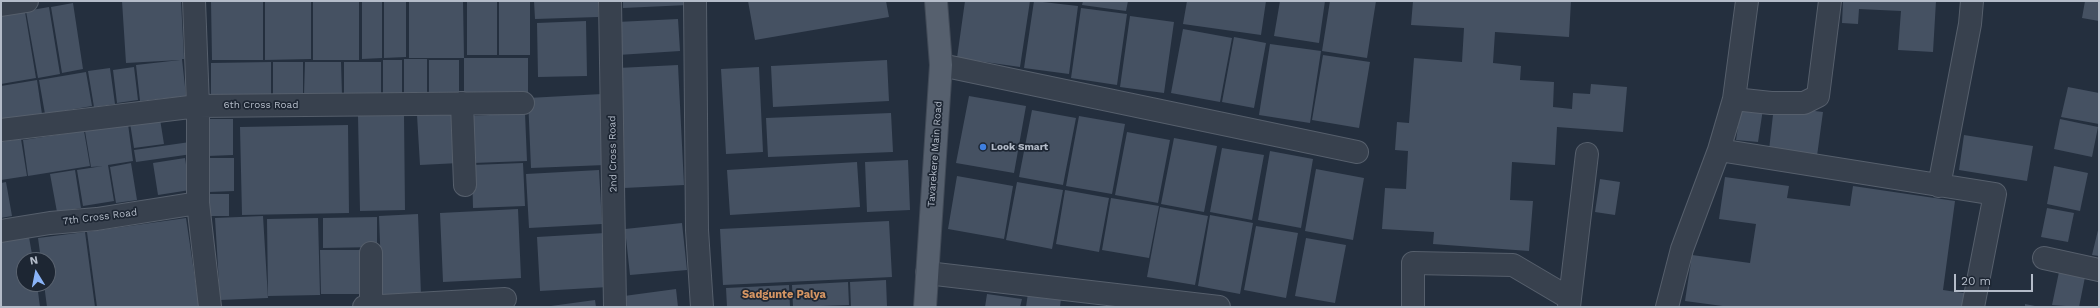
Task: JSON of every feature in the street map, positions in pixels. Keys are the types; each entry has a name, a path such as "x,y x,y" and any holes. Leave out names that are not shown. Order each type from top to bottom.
{"main road":[{"name":"Tavarekere Main Road","path":"925,307 941,65 936,1"}],"street":[{"path":"1,5 27,1"},
{"path":"194,1 198,106 198,203 210,307"},
{"name":"2nd Cross Road","path":"610,1 614,307"},
{"path":"695,1 697,230 702,307"},
{"path":"1667,307 1682,249 1719,150 1734,99 1747,1"},
{"path":"1734,99 1771,103 1804,103 1818,96 1830,1"},
{"path":"1940,186 1970,24 1972,1"},
{"path":"941,65 1357,152"},
{"path":"462,103 465,185"},
{"name":"6th Cross Road","path":"1,130 198,106 523,103"},
{"path":"1719,150 1995,194 1973,307"},
{"path":"1414,307 1413,263 1513,265 1569,302 1587,154"},
{"name":"7th Cross Road","path":"1,230 50,223 98,219 198,203"},
{"path":"371,253 371,307"},
{"path":"2044,258 2099,270"},
{"path":"927,272 1219,307"},
{"path":"364,307 505,299"}],"building":[{"path":"122,1 181,1 184,59 182,59 186,96 140,101 136,65 180,60 126,63"},
{"path":"211,1 263,1 263,60 212,60"},
{"path":"265,1 311,1 311,59 265,60"},
{"path":"313,1 359,1 359,60 313,60"},
{"path":"362,1 382,1 382,58 362,59"},
{"path":"384,1 406,1 406,57 384,58"},
{"path":"409,1 463,1 464,58 409,58"},
{"path":"467,1 497,1 497,55 467,55"},
{"path":"499,1 530,1 530,55 499,55"},
{"path":"534,1 598,1 598,17 535,19"},
{"path":"623,1 688,1 688,5 623,8"},
{"path":"748,1 886,1 889,17 755,40"},
{"path":"965,1 1030,1 1020,67 957,58"},
{"path":"1034,1 1078,6 1069,74 1024,68"},
{"path":"1083,1 1128,1 1126,11 1082,5"},
{"path":"1187,1 1266,1 1261,35 1183,24"},
{"path":"1280,1 1325,1 1319,43 1274,36"},
{"path":"1330,1 1376,1 1367,58 1322,51"},
{"path":"1413,1 1571,1 1569,37 1495,32 1493,63 1521,66 1520,80 1554,82 1553,107 1572,109 1573,93 1590,94 1591,84 1627,87 1623,132 1557,127 1555,165 1512,162 1510,200 1533,201 1529,251 1433,244 1434,232 1382,229 1385,188 1406,189 1408,151 1395,150 1397,122 1409,123 1414,58 1462,62 1464,28 1411,25"},
{"path":"1843,1 1936,1 1933,52 1898,50 1901,11 1859,9 1858,24 1842,23"},
{"path":"2085,1 2099,1 2099,21 2082,18"},
{"path":"73,3 83,69 62,73 51,7"},
{"path":"49,7 60,74 38,78 26,11"},
{"path":"1081,8 1127,14 1117,85 1071,78"},
{"path":"25,12 36,78 1,84 1,16"},
{"path":"1130,16 1174,22 1164,93 1120,87"},
{"path":"678,19 680,51 618,55 617,22"},
{"path":"586,21 587,76 538,77 537,23"},
{"path":"1183,29 1232,38 1220,102 1171,93"},
{"path":"1234,37 1266,43 1254,108 1222,102"},
{"path":"1270,44 1321,51 1310,123 1259,115"},
{"path":"1323,55 1370,62 1359,128 1312,120"},
{"path":"464,58 528,58 528,94 464,94"},
{"path":"404,59 427,59 427,94 404,95"},
{"path":"383,60 402,60 402,94 383,94"},
{"path":"429,60 459,60 459,96 429,96"},
{"path":"887,60 889,101 773,107 771,66"},
{"path":"271,62 271,95 211,96 211,63"},
{"path":"273,62 303,62 303,95 273,95"},
{"path":"305,62 341,62 342,95 304,95"},
{"path":"344,62 381,62 381,96 344,95"},
{"path":"678,65 684,185 624,188 618,68"},
{"path":"134,67 138,100 117,103 113,70"},
{"path":"759,67 763,152 726,154 721,69"},
{"path":"110,68 115,104 94,107 88,71"},
{"path":"86,72 92,106 45,114 39,80"},
{"path":"37,80 42,114 1,121 1,86"},
{"path":"2068,87 2099,93 2099,124 2061,117"},
{"path":"602,94 605,165 531,168 528,98"},
{"path":"969,96 1026,106 1014,173 956,163"},
{"path":"1774,106 1823,112 1817,156 1769,150"},
{"path":"1741,107 1763,109 1758,142 1736,140"},
{"path":"1032,110 1076,118 1063,185 1019,177"},
{"path":"525,113 527,161 473,163 472,116"},
{"path":"891,113 893,152 768,157 766,118"},
{"path":"456,114 459,163 420,165 417,115"},
{"path":"404,115 405,210 360,211 358,116"},
{"path":"1079,116 1125,124 1112,194 1066,186"},
{"path":"160,119 164,144 134,148 130,123"},
{"path":"208,119 233,119 233,155 208,156"},
{"path":"2060,119 2098,127 2092,157 2054,149"},
{"path":"128,124 133,161 108,165 114,201 83,206 77,170 103,166 91,167 85,131"},
{"path":"348,125 349,213 242,215 240,127"},
{"path":"84,131 90,166 28,176 23,140"},
{"path":"1127,132 1170,140 1158,203 1115,195"},
{"path":"1964,135 2033,146 2027,181 1959,170"},
{"path":"1174,138 1217,146 1204,212 1161,204"},
{"path":"21,139 27,176 1,180 1,142"},
{"path":"190,142 192,154 136,162 134,150"},
{"path":"1222,148 1264,155 1252,220 1210,212"},
{"path":"1270,151 1313,159 1301,228 1258,220"},
{"path":"185,158 190,190 158,195 153,163"},
{"path":"208,158 234,158 234,191 209,192"},
{"path":"908,160 910,210 867,212 865,162"},
{"path":"857,162 860,207 730,215 727,170"},
{"path":"131,163 137,200 116,203 110,167"},
{"path":"523,163 525,206 473,208 472,165"},
{"path":"2054,166 2088,173 2080,211 2047,204"},
{"path":"1316,169 1364,178 1353,240 1305,231"},
{"path":"75,170 81,208 57,212 50,174"},
{"path":"599,170 602,224 529,228 526,174"},
{"path":"957,176 1013,186 1004,239 948,229"},
{"path":"1725,177 1789,186 1787,198 1850,206 1853,186 1955,201 1943,290 1970,294 1968,307 1730,307 1685,301 1692,255 1750,263 1756,224 1719,219"},
{"path":"1600,179 1620,182 1615,215 1595,212"},
{"path":"6,182 12,216 1,218 1,183"},
{"path":"1017,182 1063,190 1052,249 1006,240"},
{"path":"1065,190 1109,198 1099,252 1056,244"},
{"path":"210,194 229,194 229,216 210,216"},
{"path":"1111,198 1159,206 1149,258 1102,250"},
{"path":"1160,207 1208,216 1195,285 1147,277"},
{"path":"2047,208 2074,213 2068,242 2041,237"},
{"path":"518,209 521,278 443,282 440,213"},
{"path":"418,214 421,295 382,296 379,216"},
{"path":"1210,215 1253,223 1240,294 1198,286"},
{"path":"263,216 268,298 220,300 215,218"},
{"path":"377,217 377,247 323,248 323,218"},
{"path":"186,218 199,306 97,307 87,232"},
{"path":"318,218 320,295 268,296 267,219"},
{"path":"889,221 892,277 723,285 720,229"},
{"path":"682,223 687,270 630,275 625,229"},
{"path":"1256,226 1298,233 1286,298 1244,290"},
{"path":"2099,226 2099,256 2092,255"},
{"path":"85,232 95,307 47,307 45,292 56,292 56,252 40,252 38,238"},
{"path":"605,233 608,287 540,291 537,237"},
{"path":"29,237 32,252 16,252 16,292 38,292 40,307 1,307 1,241"},
{"path":"1306,238 1346,245 1335,303 1295,296"},
{"path":"320,250 364,250 365,294 321,294"},
{"path":"2059,272 2085,277 2079,307 2052,305"},
{"path":"886,280 887,307 851,307 850,282"},
{"path":"848,282 849,305 793,307 792,285"},
{"path":"789,285 790,307 727,307 726,288"},
{"path":"676,289 678,307 625,307 624,296"},
{"path":"1028,293 1061,298 1060,307 1026,307"},
{"path":"987,294 1022,299 1020,307 985,307"},
{"path":"595,300 596,307 551,307 551,306"},
{"path":"2025,304 2035,306 2035,307 2025,307"}],"place":[{"name":"Look Smart","path":"983,147"}],"district":[{"name":"Sadgunte Palya","path":"784,295"}]}
